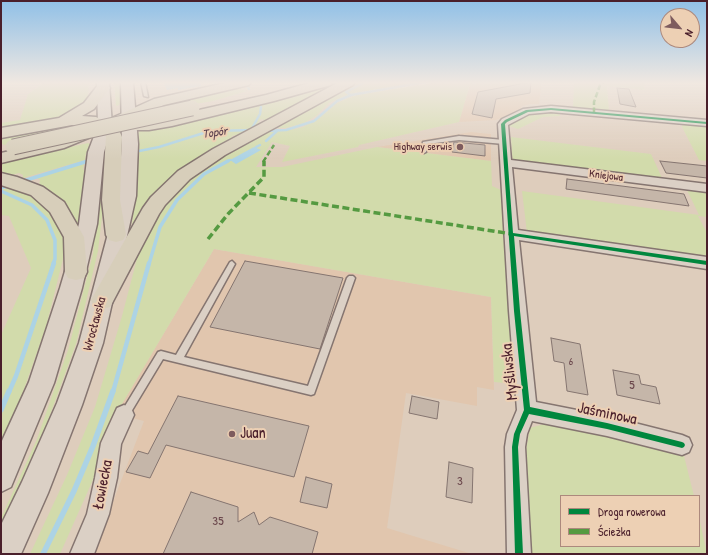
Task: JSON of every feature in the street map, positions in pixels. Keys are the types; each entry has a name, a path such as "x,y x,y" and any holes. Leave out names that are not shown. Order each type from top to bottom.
{"main road":[{"path":"1,134 60,121 74,116 86,108"},
{"path":"1,477 41,383 76,272 88,224 95,159 105,126 104,108"},
{"path":"116,235 111,200 130,120 129,108"},
{"path":"1,158 58,145 105,126 130,120 149,108"},
{"path":"7,148 192,108"},
{"path":"130,120 149,125 230,108"},
{"path":"102,300 158,201 176,182 193,168 238,141 299,108"},
{"path":"60,121 89,121 105,126 112,131 122,154"},
{"path":"12,182 37,191 49,200 65,219 74,237 76,272"},
{"name":"Wrocławska","path":"4,554 33,493 69,406 91,343 116,235"}],"street":[{"name":"Myśliwska","path":"519,554 515,447 517,434 527,410 517,311 503,124 506,121 527,111 551,109 707,123"},
{"name":"Kniejowa","path":"506,163 707,188"},
{"path":"512,234 707,263"},
{"name":"Jaśminowa","path":"527,410 607,426 682,445"},
{"name":"Łowiecka","path":"82,554 98,514 106,478 110,443 124,415"}],"lane":[{"path":"424,150 425,143 459,138 504,142"},
{"path":"178,359 232,264"},
{"path":"124,415 161,355 311,391 350,278"}],"shaded area":[{"path":"463,108 522,108 521,110 496,120 459,122"},
{"path":"471,132 491,134 491,161 377,147"},
{"path":"214,249 491,297 494,390 477,387 477,406 406,393 387,528 472,554 93,554 144,421 116,414"}],"green space":[{"path":"24,108 79,108 68,116 1,131 1,123 20,120"},
{"path":"152,108 171,108 140,113"},
{"path":"233,108 294,108 267,122 262,119 260,120 258,123 260,125 243,134 231,136 234,138 211,150 185,167 172,177 153,196 134,225 132,225 138,160 138,134 140,130"},
{"path":"308,108 324,108 316,116 304,123 286,128 270,128"},
{"path":"331,108 463,108 459,122 359,145 358,147 282,162 290,146 272,142 256,167 282,167 377,147 491,161 492,186 501,190 516,384 494,382 491,297 214,249 116,414 99,448 96,473 60,554 30,554 67,475 95,407 122,316 138,255 145,236 156,214 187,180 211,162 264,132 295,129 303,127 318,119"},
{"path":"573,108 609,108 609,112"},
{"path":"553,112 559,113 560,116 543,117 518,129 509,126 510,123 521,117 531,114"},
{"path":"77,124 88,127 4,145 1,143 1,137 50,127"},
{"path":"682,124 707,126 707,161 699,160 682,127"},
{"path":"511,137 651,154 662,178 707,184 707,217 698,216 707,233 707,259 527,233 522,191 699,215 686,188 513,166"},
{"path":"88,143 90,144 89,152 86,153 85,160 23,178 23,175 19,173 12,175 1,174 1,162"},
{"path":"84,163 83,170 87,169 79,232 69,209 54,194 39,185 40,180 37,178"},
{"path":"106,167 98,251 76,344 39,445 1,527 1,518 37,439 68,350 93,254 101,168"},
{"path":"8,187 31,194 47,205 58,221 64,238 63,259 46,327 23,392 1,443 1,335 31,268 9,216 1,215 1,190"},
{"path":"551,422 683,452 694,495 560,495 560,547 700,547 700,522 707,554 529,554 523,467 530,428"}],"water":[{"path":"254,147 261,150 236,164 230,160"}],"building":[{"path":"474,108 494,108 492,118 472,114"},
{"name":"Highway serwis","path":"454,142 485,145 485,156 452,152"},
{"path":"660,161 707,166 707,178 666,173"},
{"path":"567,179 684,194 689,206 566,189"},
{"path":"245,261 343,278 320,349 210,327"},
{"path":"551,338 580,344 588,395 567,391 564,363 554,361"},
{"path":"613,370 639,375 641,384 656,387 660,404 617,395"},
{"name":"Juan","path":"178,396 309,426 294,477 166,445 150,478 126,472 138,451 148,454"},
{"path":"412,396 439,402 437,419 409,413"},
{"path":"449,462 473,468 472,503 446,497"},
{"path":"306,477 332,484 327,508 300,502"},
{"path":"191,492 238,507 238,522 254,512 259,525 270,517 318,532 312,554 163,554"}],"waterway":[{"path":"251,130 260,114 261,108"},
{"name":"Topór","path":"278,130 286,130 314,121 329,108"},
{"name":"Topór","path":"134,152 159,147 210,131 254,130"},
{"name":"Topór","path":"265,131 278,130"},
{"path":"266,141 278,130"},
{"path":"256,147 260,145"},
{"name":"Topór","path":"85,162 92,160"},
{"name":"Topór","path":"20,182 88,161"},
{"path":"149,264 160,227 177,200 204,174 228,161"},
{"name":"Topór","path":"1,188 10,185"},
{"path":"1,191 32,205 47,220 55,240 55,259 53,264"},
{"path":"9,392 16,376 54,263"},
{"path":"113,392 149,263"},
{"path":"1,410 9,391"},
{"path":"43,554 74,491 93,446 113,391"}],"marked path":[{"path":"594,108 594,113"},
{"path":"208,239 228,214 264,177 263,162 274,145"},
{"path":"249,193 512,234"}],"cycle path":[{"path":"519,554 515,447 517,434 527,410 517,311 503,124 506,121 527,111 551,109 707,123"},
{"path":"512,234 707,263"},
{"path":"527,410 607,426 682,445"}],"place":[{"name":"Highway serwis","path":"460,147"},
{"name":"Juan","path":"232,434"}]}
